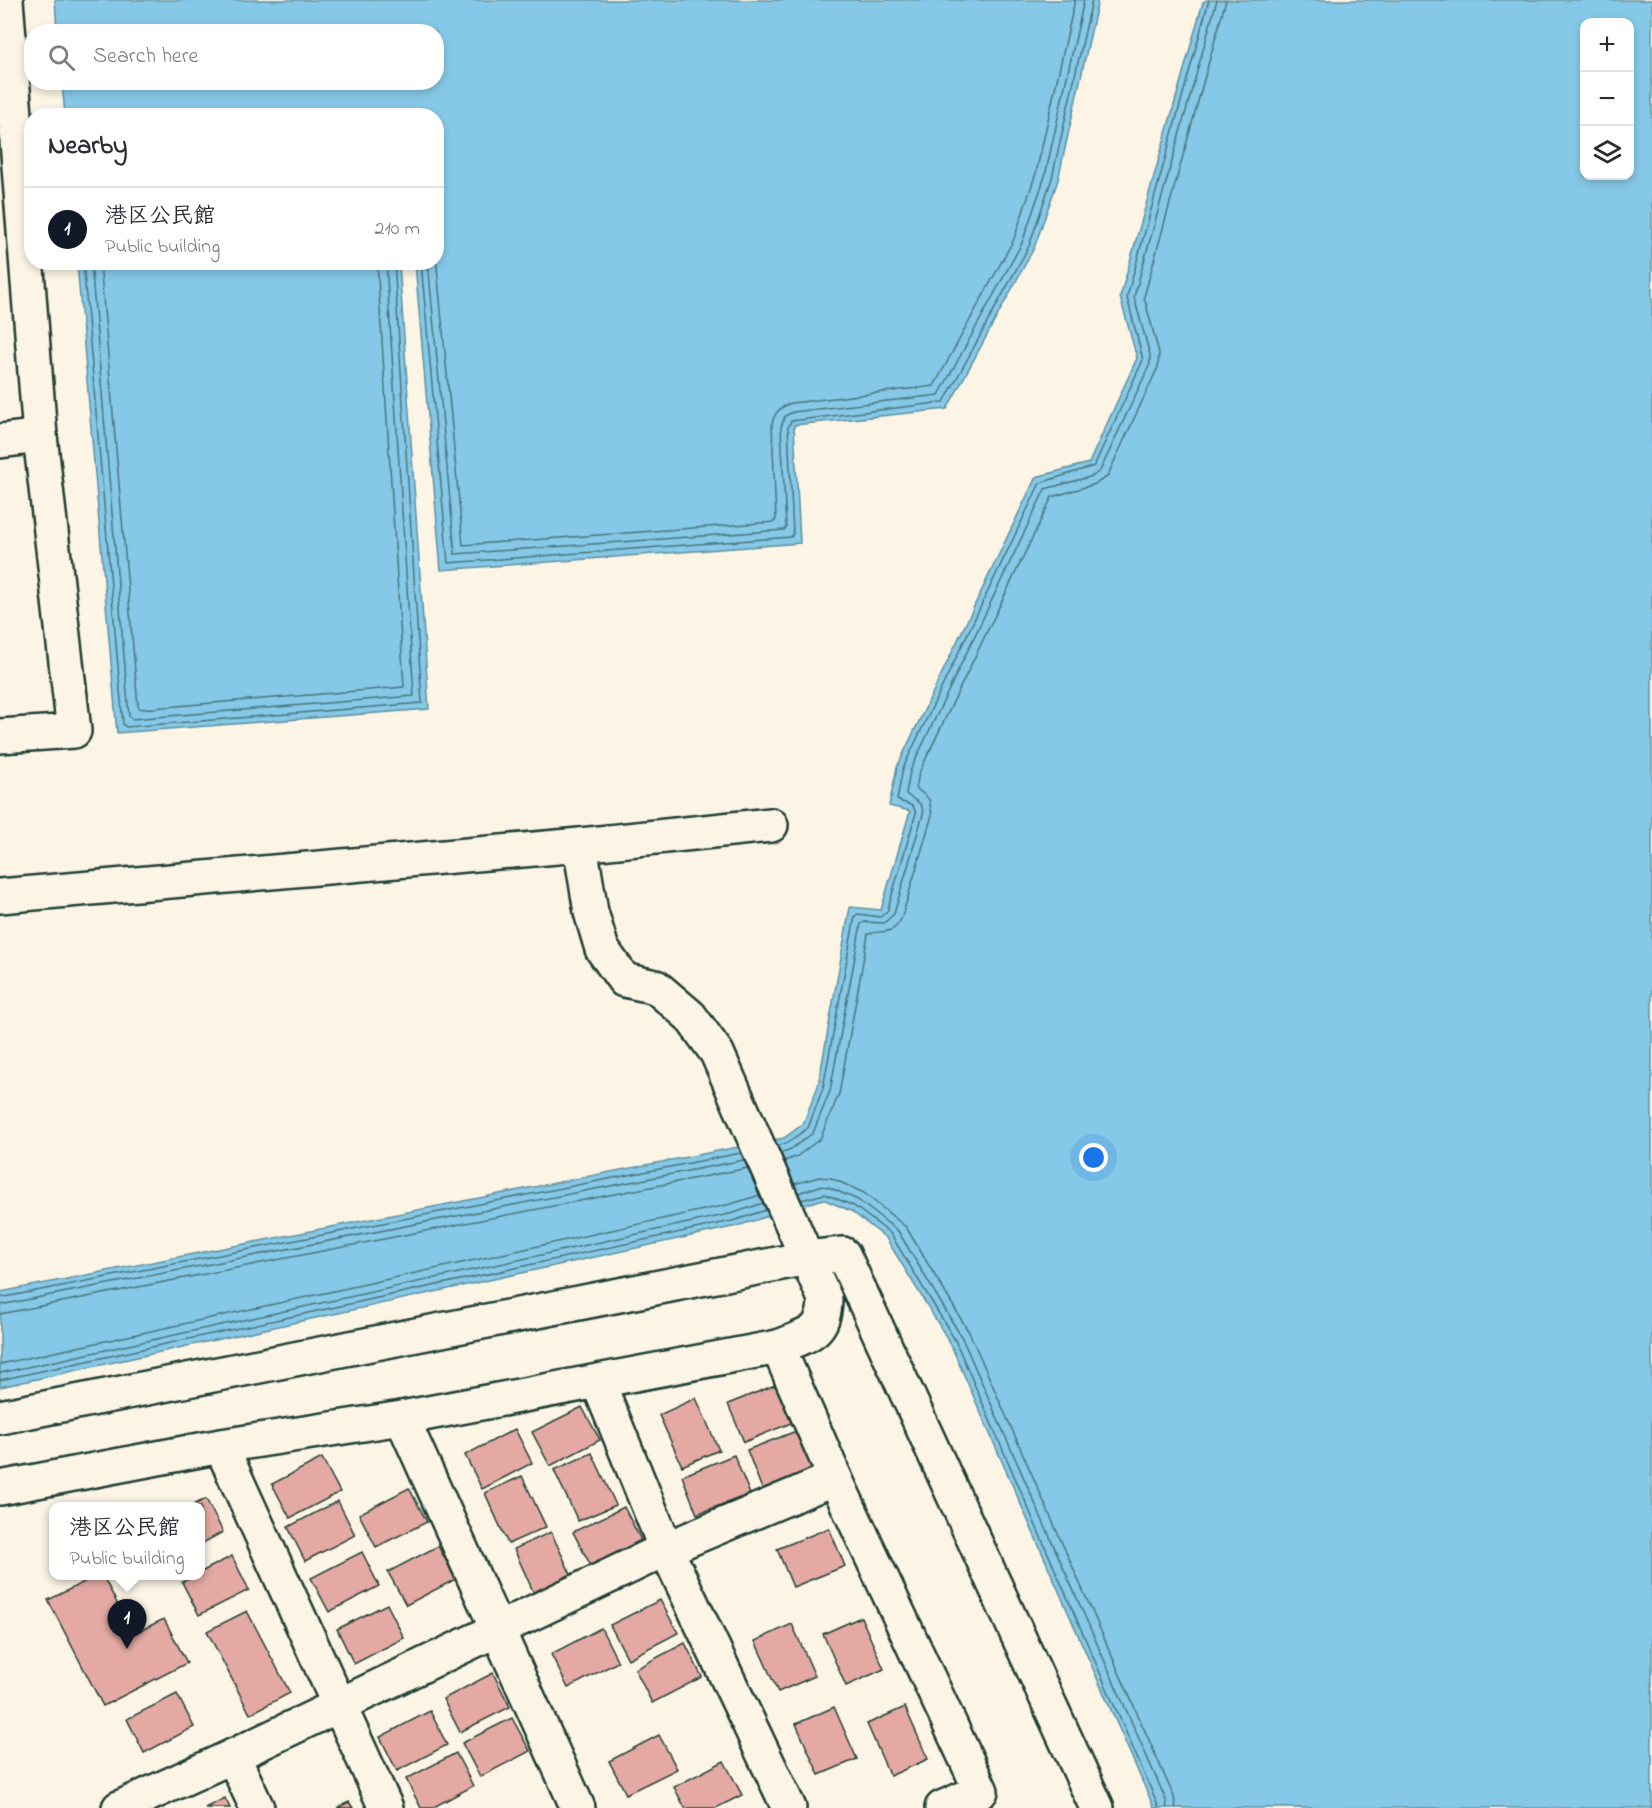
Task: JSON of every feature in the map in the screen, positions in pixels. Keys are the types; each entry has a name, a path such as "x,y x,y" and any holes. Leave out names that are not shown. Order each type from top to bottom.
{"street":[{"path":"0,736 74,730 9,157 6,0"},
{"path":"0,441 40,436"},
{"path":"0,896 771,825"},
{"path":"0,1488 221,1446 402,1418 597,1382 778,1347 812,1333 825,1317 825,1299 717,1053 690,1016 656,987 624,980 602,949 591,912 580,844"},
{"path":"0,1417 807,1258 843,1254 1097,1808"},
{"path":"778,1347 835,1478 981,1791 942,1808"},
{"path":"597,1382 666,1549 789,1808"},
{"path":"402,1418 578,1808"},
{"path":"221,1446 386,1808"},
{"path":"119,1808 339,1706 666,1549 835,1478"},
{"path":"233,1756 257,1808"}],"water":[{"path":"55,0 1098,0 1058,180 1034,248 947,409 794,425 800,543 441,570 416,270 444,270 444,108 64,108 63,90 444,90 444,24 57,24"},
{"path":"1207,0 1652,0 1652,1808 1154,1808 950,1343 886,1238 851,1211 823,1199 737,1226 0,1387 0,1292 784,1138 803,1124 818,1086 850,907 881,910 910,811 889,806 897,767 1036,477 1089,463 1137,358 1120,297 1203,2"},
{"path":"78,270 399,270 429,709 117,733"}],"building":[{"path":"780,1383 796,1421 744,1442 728,1404"},
{"path":"696,1398 719,1450 682,1466 659,1415"},
{"path":"582,1407 600,1440 550,1466 532,1432"},
{"path":"515,1429 532,1463 482,1489 465,1455"},
{"path":"799,1430 815,1468 762,1489 747,1450"},
{"path":"592,1453 616,1505 578,1521 554,1470"},
{"path":"734,1455 750,1494 697,1514 682,1476"},
{"path":"322,1458 340,1492 290,1518 272,1484"},
{"path":"522,1476 546,1527 508,1544 485,1493"},
{"path":"409,1488 427,1522 376,1547 359,1514"},
{"path":"206,1499 223,1532 205,1542 205,1502 200,1502"},
{"path":"338,1501 355,1535 305,1561 288,1527"},
{"path":"624,1507 641,1540 591,1566 573,1532"},
{"path":"829,1528 845,1566 793,1587 777,1549"},
{"path":"551,1532 575,1583 537,1600 514,1549"},
{"path":"438,1546 456,1579 406,1605 388,1572"},
{"path":"362,1552 379,1586 329,1612 311,1578"},
{"path":"232,1556 249,1590 199,1615 182,1582 205,1580 205,1570"},
{"path":"88,1580 105,1580 133,1634 164,1619 187,1663 103,1706 48,1600"},
{"path":"660,1600 678,1633 628,1659 610,1625"},
{"path":"387,1604 404,1638 354,1664 337,1629"},
{"path":"247,1611 290,1693 250,1714 207,1631"},
{"path":"861,1617 884,1669 846,1686 823,1634"},
{"path":"792,1624 815,1676 778,1692 755,1641"},
{"path":"601,1628 618,1662 568,1688 551,1654"},
{"path":"685,1643 702,1677 652,1703 635,1669"},
{"path":"493,1673 510,1707 460,1732 443,1699"},
{"path":"177,1694 194,1727 144,1753 127,1719"},
{"path":"834,1707 857,1759 819,1775 796,1724"},
{"path":"905,1707 928,1759 890,1776 867,1724"},
{"path":"430,1711 447,1745 397,1771 380,1737"},
{"path":"512,1718 530,1751 480,1777 462,1743"},
{"path":"659,1735 677,1769 626,1794 609,1761"},
{"path":"456,1753 473,1786 432,1808 421,1808 406,1779"},
{"path":"724,1761 742,1795 716,1808 685,1808 674,1787"},
{"path":"225,1798 230,1808 205,1808"},
{"path":"349,1802 353,1808 337,1808"}],"place":[{"name":"港区公民館","path":"127,1649"}]}
